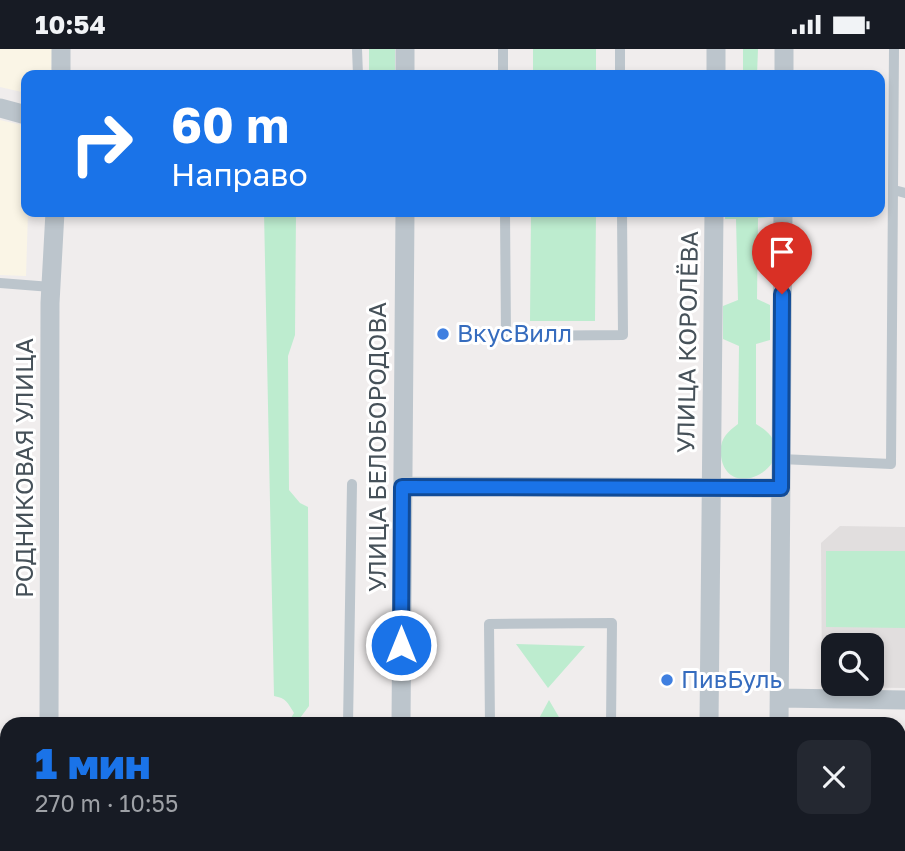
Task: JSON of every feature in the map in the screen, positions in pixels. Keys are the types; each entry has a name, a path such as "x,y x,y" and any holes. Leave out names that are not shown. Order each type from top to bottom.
{"street":[{"path":"61,49 61,70"},
{"path":"405,49 405,70"},
{"path":"716,49 716,70"},
{"path":"784,49 784,70"},
{"path":"0,109 21,114"},
{"name":"РОДНИКОВАЯ УЛИЦА","path":"49,717 51,287 55,217"},
{"name":"УЛИЦА БЕЛОБОРОДОВА","path":"401,717 405,217"},
{"name":"УЛИЦА КОРОЛЁВА","path":"709,717 714,217"},
{"path":"779,717 783,217"},
{"path":"402,487 781,488"},
{"path":"780,698 905,701"}],"lane":[{"path":"358,49 358,70"},
{"path":"503,49 503,70"},
{"path":"620,49 620,70"},
{"path":"781,459 891,464 900,191 894,49"},
{"path":"505,217 506,336 623,335 622,217"},
{"path":"0,283 51,287"},
{"path":"892,417 905,417"},
{"path":"348,717 352,484"},
{"path":"489,717 489,624 612,623 611,717"}],"shaded area":[{"path":"0,49 52,49 51,70 21,70 21,92 0,87"},
{"path":"0,120 21,125 21,217 28,217 26,276 0,275"},
{"path":"840,526 905,527 905,688 884,688 884,633 822,633 821,543"}],"green space":[{"path":"369,49 395,49 395,70 369,70"},
{"path":"533,49 596,49 596,70 533,70"},
{"path":"743,49 758,49 757,70 743,70"},
{"path":"264,217 296,217 295,335 288,356 289,490 300,503 308,507 309,706 301,717 292,717 294,713 286,701 274,696"},
{"path":"531,217 596,217 595,321 530,321"},
{"path":"769,217 758,218 757,299 770,305 770,340 756,344 756,424 771,437 776,450 772,463 763,472 750,478 738,478 727,471 721,456 724,437 738,424 739,346 723,339 723,306 738,300 736,219 725,219"},
{"path":"826,551 905,551 905,628 826,627"},
{"path":"516,644 585,646 548,688"},
{"path":"549,700 559,717 540,717"}],"place":[{"name":"ВкусВилл","path":"443,334"},
{"name":"ПивБуль","path":"667,680"}],"route":[{"path":"401,645 402,487 781,488 782,294"}]}
